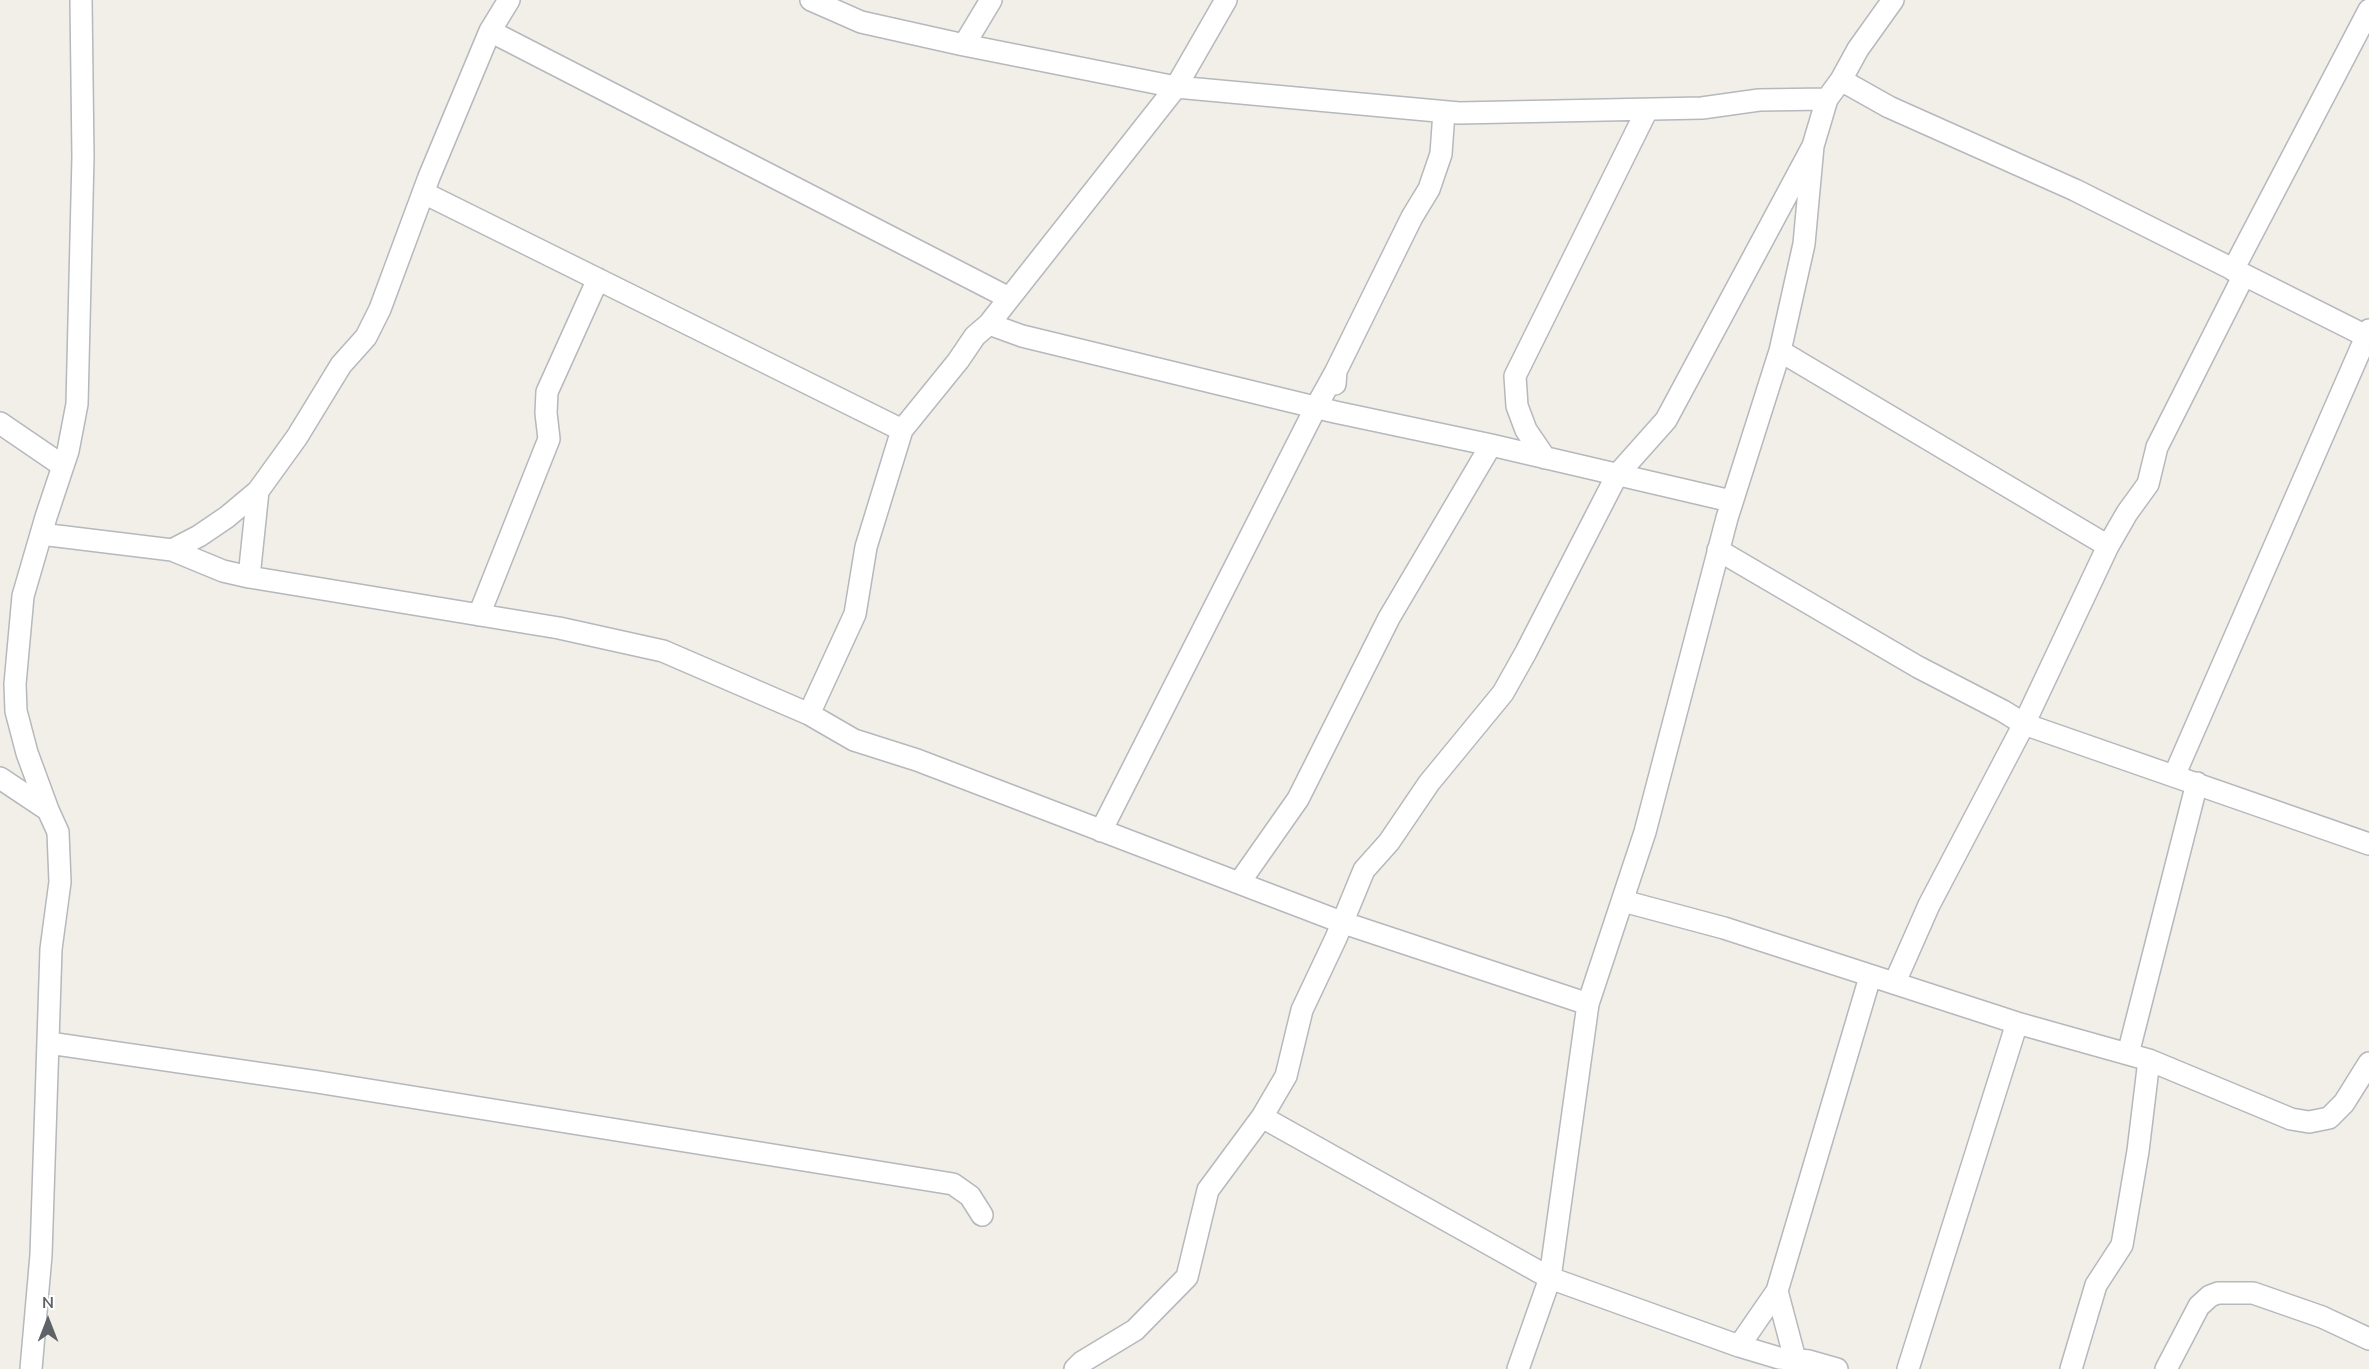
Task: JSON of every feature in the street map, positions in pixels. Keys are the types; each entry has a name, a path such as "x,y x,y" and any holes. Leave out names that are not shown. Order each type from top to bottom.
{"street":[{"path":"32,1369 41,1255 51,949 60,882 58,832 27,753 15,702 15,684 23,596 68,451 77,404 83,157 81,0"},
{"path":"172,550 200,536 258,491 297,437 340,366 366,337 381,309 424,193 490,31 509,0"},
{"path":"811,0 861,22 1176,87 1444,112 1647,110 1702,108 1760,100 1827,99"},
{"path":"964,45 991,0"},
{"path":"809,714 855,614 866,547 902,430 958,361 975,336 989,324 1176,87 1226,0"},
{"path":"1521,1368 1550,1278 1588,1004 1645,832 1731,501 1780,351 1804,244 1813,146 1827,99 1841,80 1858,49 1893,0"},
{"path":"1894,982 1929,905 2024,724 2108,546 2127,513 2148,484 2157,447 2239,273 2369,10"},
{"path":"490,31 1009,298"},
{"path":"1841,80 1889,107 2075,190 2239,273 2367,333 2174,776"},
{"path":"1545,458 1526,430 1517,406 1515,376 1647,110"},
{"path":"1101,831 1325,409 1336,371 1412,217 1429,189 1440,154 1444,112"},
{"path":"1076,1369 1082,1362 1135,1330 1187,1277 1208,1190 1262,1118 1286,1076 1302,1010 1364,870 1389,842 1429,783 1503,693 1617,475 1666,420 1813,146"},
{"path":"424,193 902,430"},
{"path":"479,615 549,439 546,413 547,392 598,279"},
{"path":"989,324 1022,336 1325,409 1731,501"},
{"path":"1780,351 2108,546"},
{"path":"0,423 63,466"},
{"path":"1239,883 1298,799 1389,618 1491,445"},
{"path":"249,577 258,491"},
{"path":"41,534 172,550 223,571 249,577 559,628 663,651 809,714 854,740 917,760 1341,922 1588,1004"},
{"path":"1718,550 1908,661 2024,724 2369,844"},
{"path":"0,778 48,810"},
{"path":"2128,1054 2197,783"},
{"path":"1623,901 1724,928 2018,1023 2149,1060 2291,1119 2309,1122 2329,1118 2344,1103 2369,1063"},
{"path":"1739,1346 1777,1291 1870,977"},
{"path":"1908,1369 2018,1023"},
{"path":"49,1042 318,1082 953,1184 970,1196 982,1215"},
{"path":"2071,1369 2096,1285 2122,1245 2138,1151 2149,1060"},
{"path":"1262,1118 1550,1278 1739,1346 1779,1358 1818,1363 1837,1369"},
{"path":"1777,1291 1795,1359"},
{"path":"2166,1369 2199,1306 2210,1296 2218,1293 2253,1293 2322,1317 2369,1339"}]}
